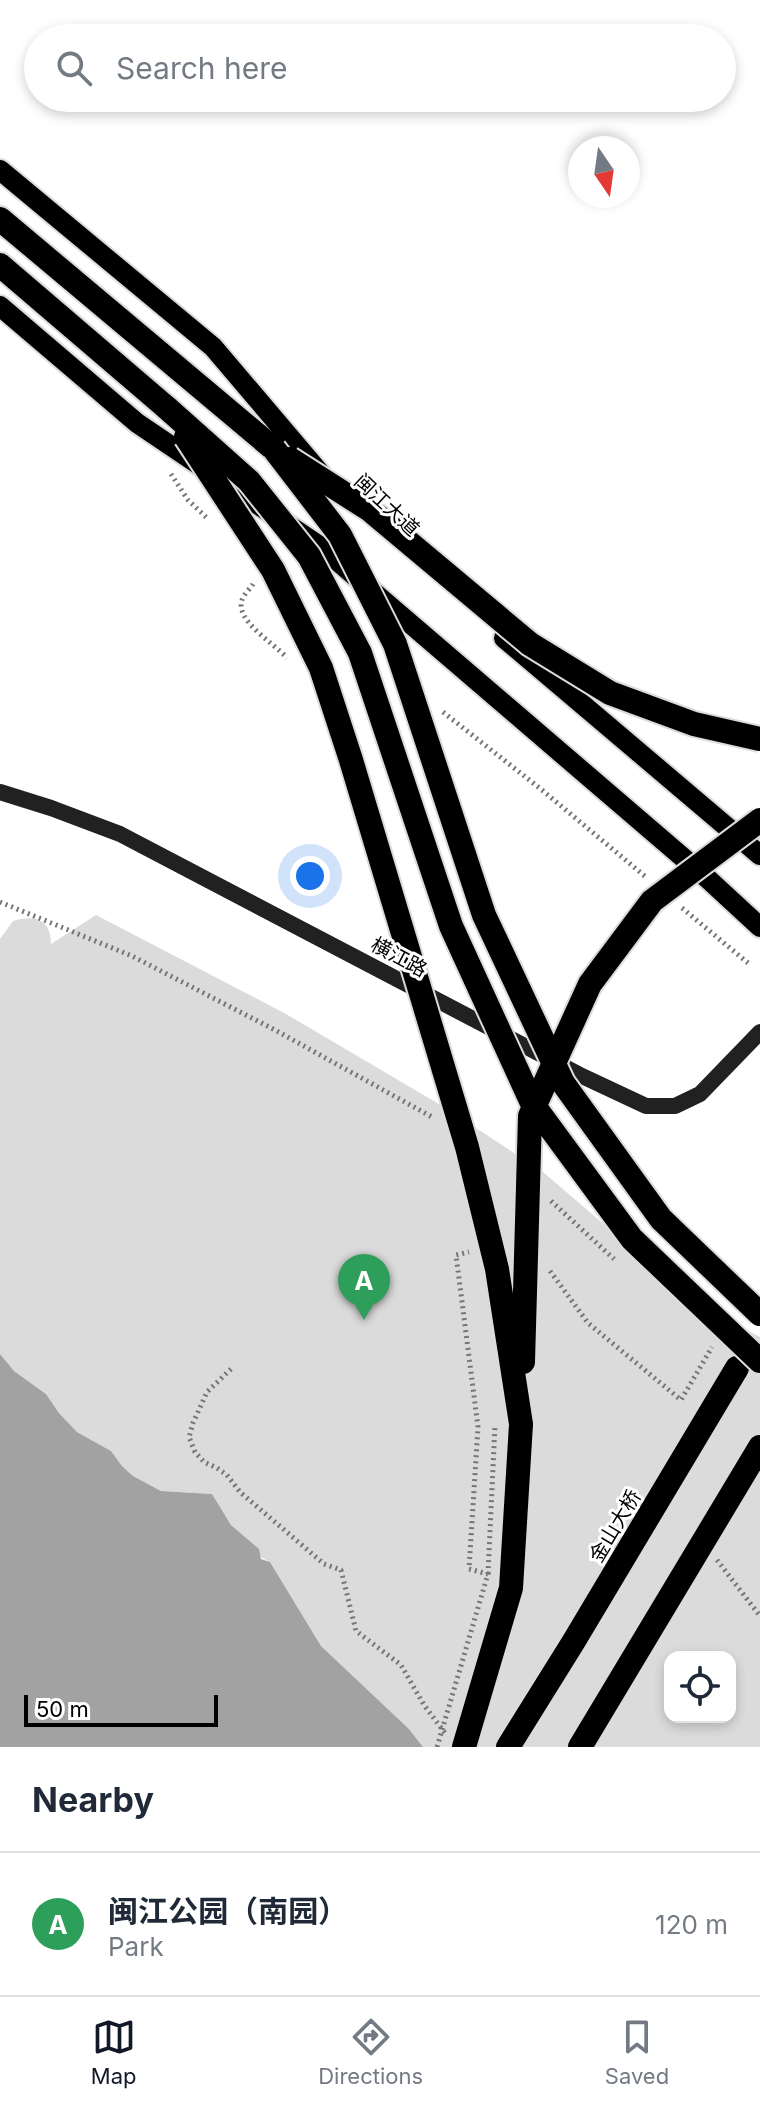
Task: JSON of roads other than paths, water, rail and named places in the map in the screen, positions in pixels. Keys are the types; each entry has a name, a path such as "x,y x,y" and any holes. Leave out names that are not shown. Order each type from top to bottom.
{"highway":[{"path":"0,219 274,449 370,510 530,644 610,693 694,724 760,739"},
{"path":"0,265 249,481 309,556 360,653 451,926 532,1103 632,1239 760,1361"},
{"path":"167,408 273,570 321,668 467,1147 497,1269 521,1424"},
{"path":"274,449 340,535 395,644 484,915 563,1083 661,1219 760,1314"},
{"path":"456,1742 511,1588 521,1424 530,1116 590,984 652,901 760,820"},
{"name":"金山大桥","path":"508,1747 760,1327"},
{"path":"580,1747 760,1447"}],"main road":[{"name":"闽江大道","path":"0,170 213,347 351,509 760,855"},
{"path":"0,306 137,423 321,547 760,927"}],"street":[{"name":"横江路","path":"0,792 120,834 582,1076 646,1106 675,1106 700,1094 760,1032"}],"place":[{"name":"闽江公园（南园）","path":"364,1320"}]}
